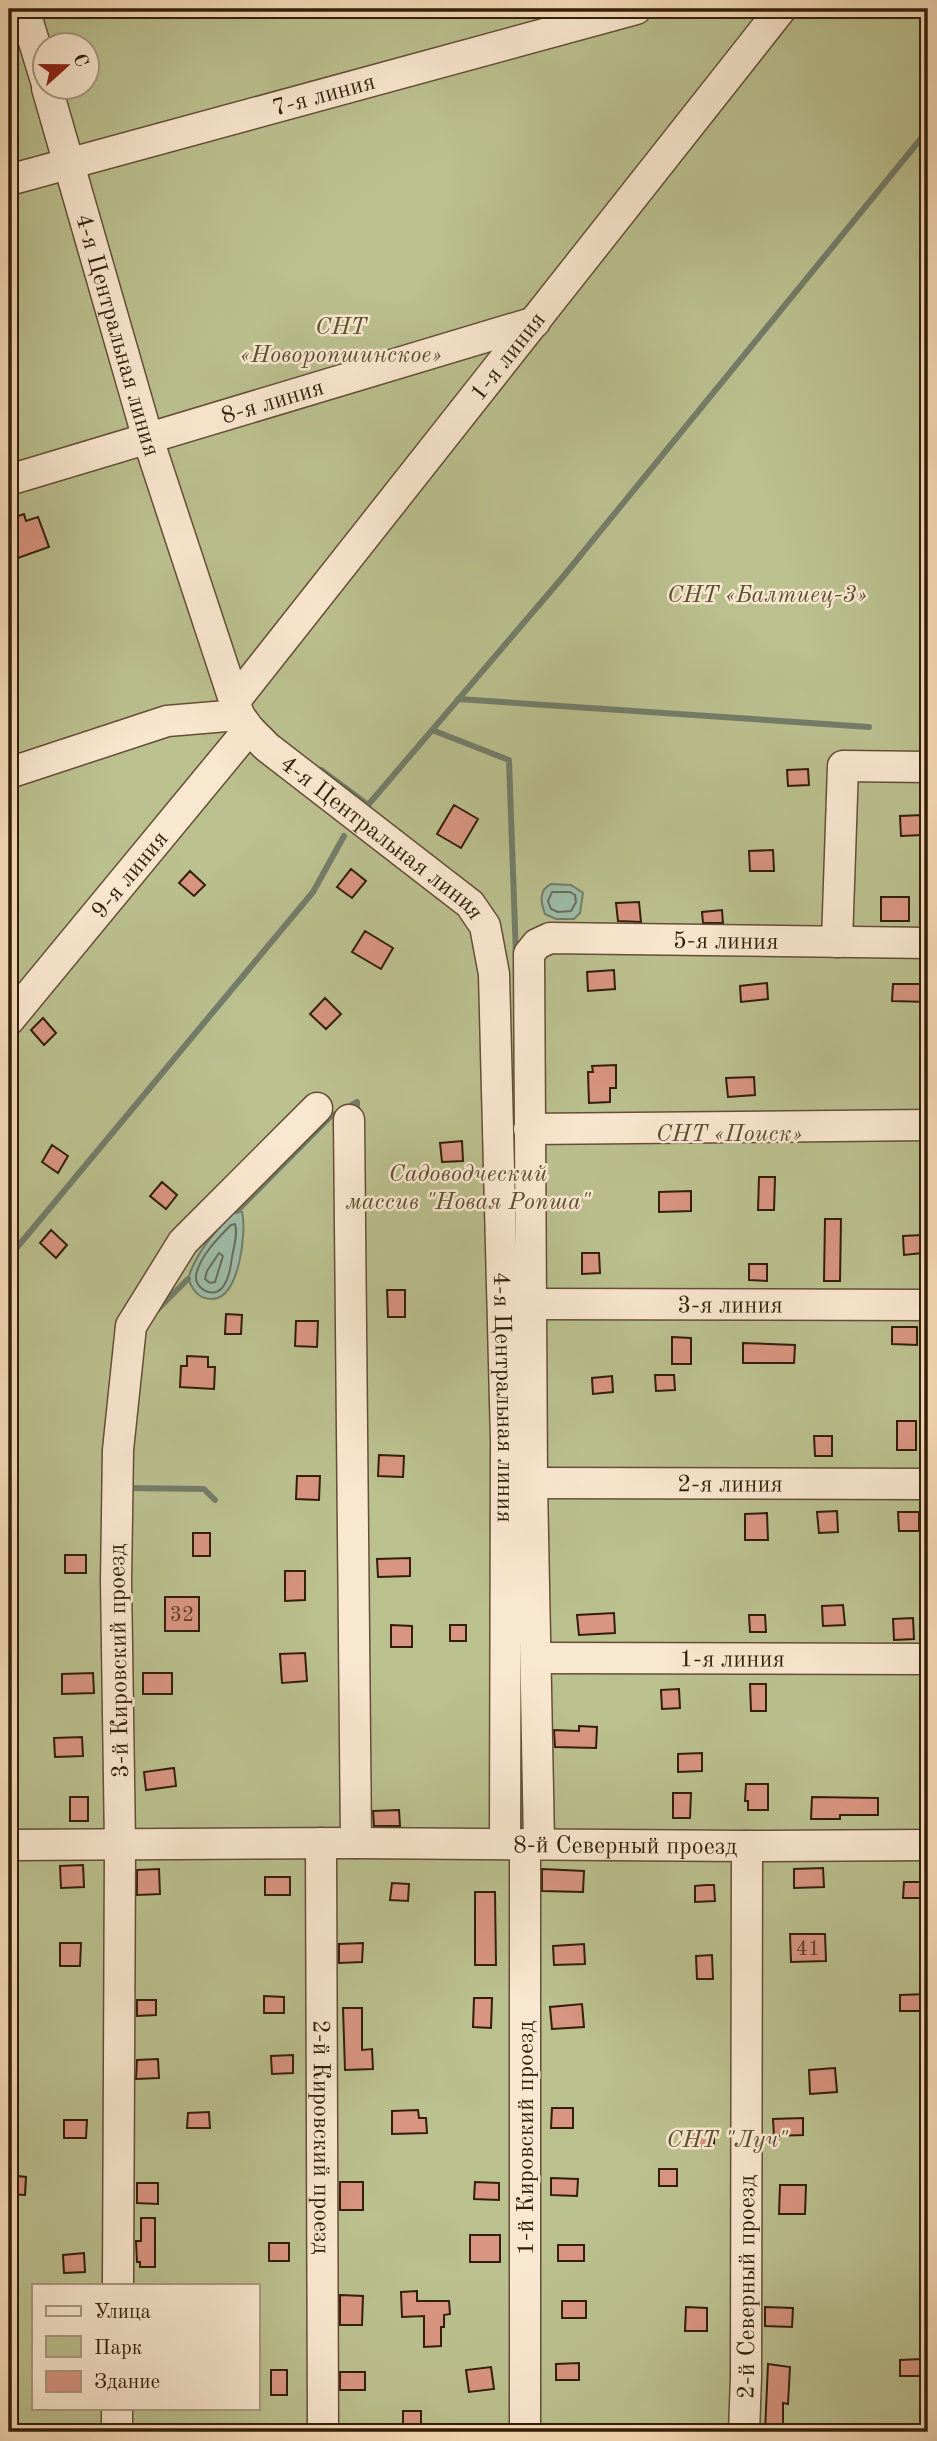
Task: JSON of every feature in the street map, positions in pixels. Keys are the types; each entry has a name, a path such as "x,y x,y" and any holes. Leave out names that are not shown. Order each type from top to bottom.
{"street":[{"path":"24,9 32,35"},
{"name":"7-я линия","path":"9,180 636,9"},
{"name":"1-я линия","path":"241,715 535,322 781,9"},
{"name":"4-я Центральная линия","path":"51,102 148,439 241,715 267,747 470,904 485,926 494,974 506,1441 523,1843"},
{"name":"8-я линия","path":"9,480 535,322"},
{"path":"9,773 167,721 241,715"},
{"name":"9-я линия","path":"9,1020 241,715"},
{"path":"837,942 843,766 928,767"},
{"name":"5-я линия","path":"529,1129 529,954 537,944 550,938 928,943"},
{"name":"3-й Кировский проезд","path":"118,2284 120,1845 116,1581 118,1463 131,1326 183,1242 317,1108"},
{"path":"349,1120 356,1843"},
{"path":"523,1843 536,1658 529,1129 928,1125"},
{"name":"3-я линия","path":"532,1304 928,1305"},
{"name":"2-я линия","path":"532,1483 928,1484"},
{"name":"1-я линия","path":"536,1658 928,1659"},
{"name":"2-й Кировский проезд","path":"321,1843 323,2432"},
{"name":"1-й Кировский проезд","path":"523,1843 525,2432"},
{"name":"8-й Северный проезд","path":"9,1845 928,1845"},
{"name":"2-й Северный проезд","path":"744,2432 747,1846"},
{"path":"117,2410 117,2432"}],"green space":[{"name":"Садоводческий массив \"Новая Ропша\"","path":"9,9 928,9 928,2432 9,2432"}],"water":[{"path":"551,884 571,885 583,893 580,913 574,919 556,919 545,914 542,893"},
{"path":"234,1211 242,1212 243,1222 242,1249 235,1277 229,1289 221,1296 212,1299 200,1296 188,1279 191,1269 207,1243"}],"building":[{"path":"24,514 26,521 38,517 49,547 18,558 9,532 9,519"},
{"path":"808,769 809,785 788,786 787,770"},
{"path":"454,805 478,819 461,848 437,834"},
{"path":"922,815 922,835 901,836 900,816"},
{"path":"773,850 774,871 750,871 749,851"},
{"path":"351,869 366,881 352,898 337,887"},
{"path":"190,871 205,885 194,896 179,883"},
{"path":"881,897 909,897 909,921 881,921"},
{"path":"639,902 641,922 618,921 616,903"},
{"path":"722,910 723,923 703,923 702,912"},
{"path":"365,931 393,948 381,969 352,952"},
{"path":"614,970 615,989 588,991 587,972"},
{"path":"767,983 768,999 741,1002 740,986"},
{"path":"893,984 928,984 928,1002 892,1001"},
{"path":"325,998 341,1014 326,1029 310,1014"},
{"path":"43,1018 56,1033 44,1045 31,1030"},
{"path":"616,1065 616,1088 610,1088 610,1102 589,1103 588,1072 593,1072 592,1066"},
{"path":"754,1077 755,1095 728,1097 726,1078"},
{"path":"462,1141 463,1161 442,1162 440,1143"},
{"path":"52,1145 68,1156 58,1173 42,1162"},
{"path":"759,1177 775,1177 774,1210 758,1210"},
{"path":"162,1182 177,1195 166,1209 150,1196"},
{"path":"691,1191 691,1211 659,1212 659,1192"},
{"path":"825,1219 841,1219 840,1281 824,1281"},
{"path":"51,1230 67,1245 56,1258 40,1243"},
{"path":"921,1235 922,1253 904,1255 903,1236"},
{"path":"582,1253 599,1253 600,1273 582,1274"},
{"path":"749,1264 767,1264 767,1281 749,1280"},
{"path":"387,1290 405,1290 405,1317 388,1317"},
{"path":"226,1314 242,1315 241,1334 225,1334"},
{"path":"296,1321 318,1321 317,1347 295,1346"},
{"path":"892,1327 917,1327 917,1345 892,1344"},
{"path":"672,1337 691,1338 691,1364 672,1364"},
{"path":"743,1343 795,1345 794,1363 743,1363"},
{"path":"187,1356 208,1357 208,1367 215,1367 214,1389 180,1387 181,1366 187,1366"},
{"path":"655,1375 674,1375 675,1390 656,1391"},
{"path":"612,1376 613,1392 593,1394 592,1378"},
{"path":"897,1421 916,1421 916,1450 897,1450"},
{"path":"814,1436 832,1436 832,1456 815,1456"},
{"path":"379,1455 404,1456 403,1477 378,1476"},
{"path":"297,1476 320,1476 319,1500 296,1499"},
{"path":"837,1511 838,1532 819,1533 817,1512"},
{"path":"898,1512 919,1512 919,1531 899,1531"},
{"path":"767,1513 768,1540 745,1540 745,1514"},
{"path":"193,1533 210,1533 210,1556 193,1556"},
{"path":"65,1555 86,1555 86,1573 65,1573"},
{"path":"410,1558 410,1576 378,1577 377,1559"},
{"path":"285,1571 305,1571 305,1600 285,1601"},
{"path":"165,1597 199,1597 199,1631 165,1631"},
{"path":"843,1605 845,1625 823,1626 822,1606"},
{"path":"614,1613 615,1633 579,1635 577,1615"},
{"path":"749,1615 765,1615 766,1632 750,1632"},
{"path":"913,1618 914,1639 894,1640 893,1619"},
{"path":"391,1625 412,1626 412,1647 391,1647"},
{"path":"450,1625 466,1625 466,1641 450,1641"},
{"path":"305,1653 307,1681 282,1683 280,1654"},
{"path":"93,1673 94,1693 62,1694 62,1674"},
{"path":"143,1673 172,1673 172,1694 143,1694"},
{"path":"750,1684 766,1684 766,1711 751,1711"},
{"path":"679,1689 680,1708 662,1709 661,1690"},
{"path":"579,1726 597,1727 596,1748 555,1747 554,1730 579,1731"},
{"path":"82,1737 83,1756 55,1757 54,1738"},
{"path":"702,1753 702,1771 678,1772 678,1754"},
{"path":"174,1768 176,1786 146,1790 144,1772"},
{"path":"746,1784 768,1784 768,1810 748,1810 748,1801 745,1801"},
{"path":"673,1793 691,1793 690,1818 673,1818"},
{"path":"70,1797 88,1797 88,1821 70,1821"},
{"path":"812,1797 878,1798 878,1815 840,1815 840,1819 811,1819"},
{"path":"399,1810 400,1826 374,1826 373,1811"},
{"path":"83,1865 84,1887 61,1888 60,1866"},
{"path":"823,1868 824,1887 794,1888 794,1869"},
{"path":"159,1869 160,1894 137,1895 137,1870"},
{"path":"542,1869 584,1871 583,1892 542,1891"},
{"path":"265,1877 290,1877 290,1895 265,1895"},
{"path":"904,1882 928,1882 928,1898 903,1898"},
{"path":"392,1883 409,1884 408,1901 390,1900"},
{"path":"714,1885 715,1901 695,1902 695,1886"},
{"path":"475,1892 495,1892 496,1965 475,1965"},
{"path":"790,1934 825,1934 826,1961 791,1962"},
{"path":"60,1943 81,1943 80,1966 60,1966"},
{"path":"363,1943 362,1962 339,1963 339,1944"},
{"path":"584,1944 585,1964 554,1965 553,1946"},
{"path":"712,1955 713,1979 697,1979 696,1956"},
{"path":"926,1994 926,2011 900,2011 900,1995"},
{"path":"264,1996 284,1997 284,2013 264,2013"},
{"path":"474,1998 492,1998 491,2028 473,2027"},
{"path":"137,2000 156,2000 156,2015 137,2016"},
{"path":"582,2004 584,2027 552,2029 550,2007"},
{"path":"343,2008 362,2008 362,2050 372,2049 373,2069 345,2070"},
{"path":"293,2055 293,2073 272,2074 271,2056"},
{"path":"158,2059 159,2078 136,2079 137,2060"},
{"path":"835,2068 837,2092 810,2094 809,2070"},
{"path":"552,2108 573,2108 573,2128 551,2128"},
{"path":"418,2110 419,2118 426,2118 427,2133 392,2134 392,2111"},
{"path":"209,2112 210,2128 187,2128 188,2113"},
{"path":"803,2118 803,2135 774,2136 773,2119"},
{"path":"64,2120 87,2120 86,2138 64,2138"},
{"path":"714,2131 714,2146 689,2147 688,2132"},
{"path":"659,2169 677,2169 677,2186 659,2186"},
{"path":"9,2175 26,2177 25,2195 9,2194"},
{"path":"551,2178 578,2179 577,2196 551,2195"},
{"path":"340,2182 363,2182 363,2210 340,2210"},
{"path":"475,2182 499,2183 499,2200 474,2199"},
{"path":"137,2183 158,2183 158,2204 137,2203"},
{"path":"780,2185 806,2185 805,2214 779,2214"},
{"path":"141,2218 155,2218 155,2267 140,2267 140,2262 137,2262 136,2241 141,2241"},
{"path":"470,2235 500,2235 500,2262 470,2262"},
{"path":"269,2243 289,2243 289,2261 269,2261"},
{"path":"558,2245 584,2245 584,2261 558,2261"},
{"path":"84,2253 85,2272 64,2273 63,2255"},
{"path":"417,2291 417,2301 449,2301 450,2314 444,2315 444,2327 441,2327 441,2346 424,2347 424,2316 402,2317 401,2292"},
{"path":"340,2295 363,2296 362,2325 340,2325"},
{"path":"562,2301 586,2301 586,2318 562,2318"},
{"path":"686,2307 707,2308 707,2331 685,2331"},
{"path":"765,2307 793,2308 792,2327 765,2326"},
{"path":"921,2359 922,2376 900,2376 900,2360"},
{"path":"579,2363 579,2380 556,2380 556,2364"},
{"path":"768,2364 790,2367 788,2404 783,2403 783,2432 765,2432"},
{"path":"491,2367 494,2389 469,2392 466,2370"},
{"path":"271,2370 287,2370 287,2395 271,2395"},
{"path":"340,2372 365,2372 365,2390 340,2390"},
{"path":"403,2411 421,2411 421,2427 403,2427"}],"waterway":[{"path":"321,770 368,805 562,578 928,130"},
{"path":"458,699 869,727"},
{"path":"432,730 509,760 516,957"},
{"path":"9,1257 313,892 344,836"},
{"path":"237,1211 330,1117 357,1102 357,1114"},
{"path":"155,1312 188,1279"},
{"path":"127,1488 204,1489 215,1500"},
{"path":"520,1671 521,1827"}],"park label":[{"name":"СНТ «Новоропшинское»","path":"341,340"},
{"name":"СНТ «Балтиец-3»","path":"767,594"},
{"name":"СНТ «Поиск»","path":"729,1133"},
{"name":"СНТ \"Луч\"","path":"727,2139"}]}
